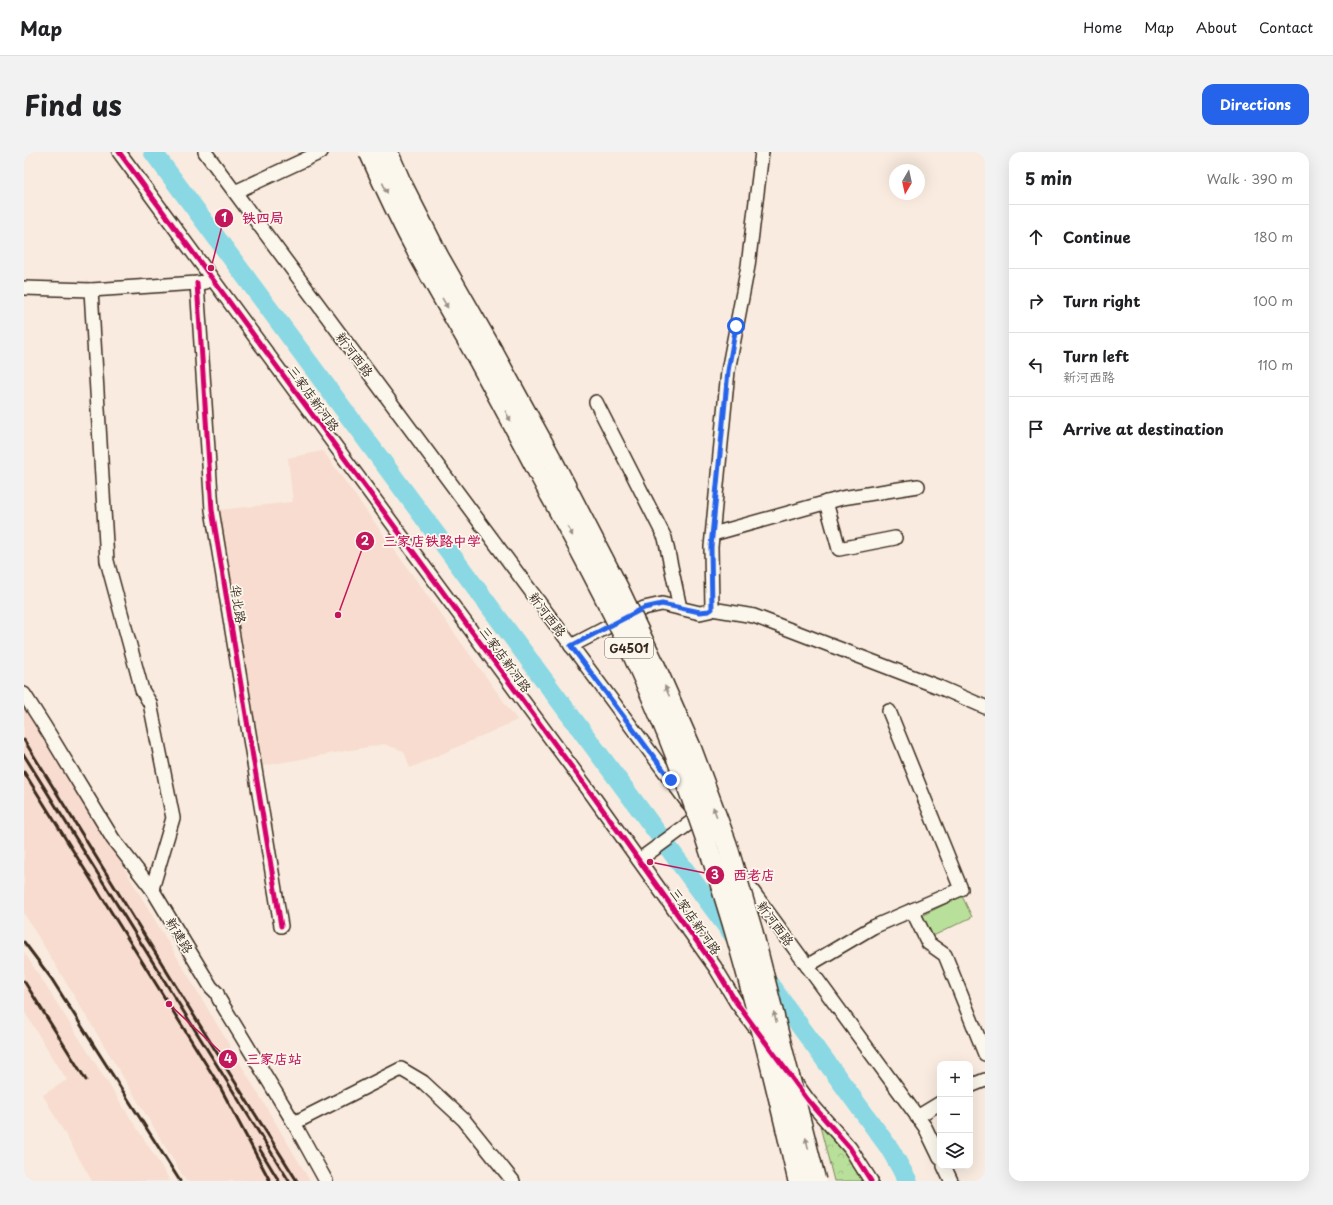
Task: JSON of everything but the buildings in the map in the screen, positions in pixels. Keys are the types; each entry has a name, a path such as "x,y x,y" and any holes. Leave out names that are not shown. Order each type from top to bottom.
{"highway":[{"name":"G4501","path":"369,152 386,190 424,266 476,355 600,587 641,672 674,753 712,857 736,935 772,1072 798,1181"},
{"name":"G4501","path":"388,152 401,182 439,257 554,463 618,587 655,665 691,747 727,844 753,932 816,1181"}],"street":[{"name":"三家店新河路","path":"119,152 639,860 715,967 736,1002 808,1100 850,1148 871,1181"},
{"name":"新河西路","path":"205,152 698,817 917,1117 937,1152"},
{"path":"235,192 320,152"},
{"path":"712,609 711,547 728,371 748,266 762,152"},
{"path":"24,288 91,290 197,283 213,280"},
{"name":"华北路","path":"197,283 212,510 281,926"},
{"path":"91,290 107,561 142,690 150,703 173,818 152,889"},
{"path":"596,402 665,538 680,608"},
{"path":"713,534 842,498 918,486"},
{"path":"826,502 839,549 895,538"},
{"path":"571,646 644,608 662,604 700,612 709,611 712,609 754,616 939,687 985,707"},
{"name":"新建路","path":"24,694 113,839 152,889 211,987 217,993 219,1000 294,1123 326,1181"},
{"path":"807,966 873,927 961,889 889,711"},
{"path":"639,860 698,817"},
{"path":"912,910 928,944 945,954 985,1054"},
{"path":"294,1123 401,1069 423,1082 464,1120 513,1181"},
{"path":"973,1085 985,1080"},
{"path":"917,1117 937,1105"},
{"path":"945,1169 951,1181"}],"shaded area":[{"path":"323,451 517,720 410,768 404,751 384,744 262,766 218,510 293,502 288,458"},
{"path":"24,702 310,1181 186,1181 24,913"},
{"path":"24,952 170,1181 92,1181 43,1095 67,1080 24,1011"}],"green space":[{"path":"962,896 972,917 931,937 921,916"},
{"path":"820,1126 849,1159 863,1181 834,1181"}],"waterway":[{"path":"153,152 736,939"},
{"path":"765,978 890,1149 908,1181"}],"railway":[{"path":"24,740 297,1181"},
{"path":"24,755 289,1181"},
{"path":"24,772 219,1085 270,1181"},
{"path":"24,942 51,978 180,1181"},
{"path":"24,981 86,1080"},
{"path":"259,1148 279,1181"}],"cycle path":[{"path":"119,152 593,796 715,967 736,1002 808,1100 850,1148 871,1181"},
{"path":"197,283 212,510 281,926"}],"place":[{"name":"铁四局","path":"211,268"},
{"name":"三家店铁路中学","path":"338,615"},
{"name":"西老店","path":"650,862"},
{"name":"三家店站","path":"169,1004"}],"route":[{"path":"671,780 571,646 644,608 662,604 700,612 709,611 712,609 711,547 728,371 736,326"}]}
